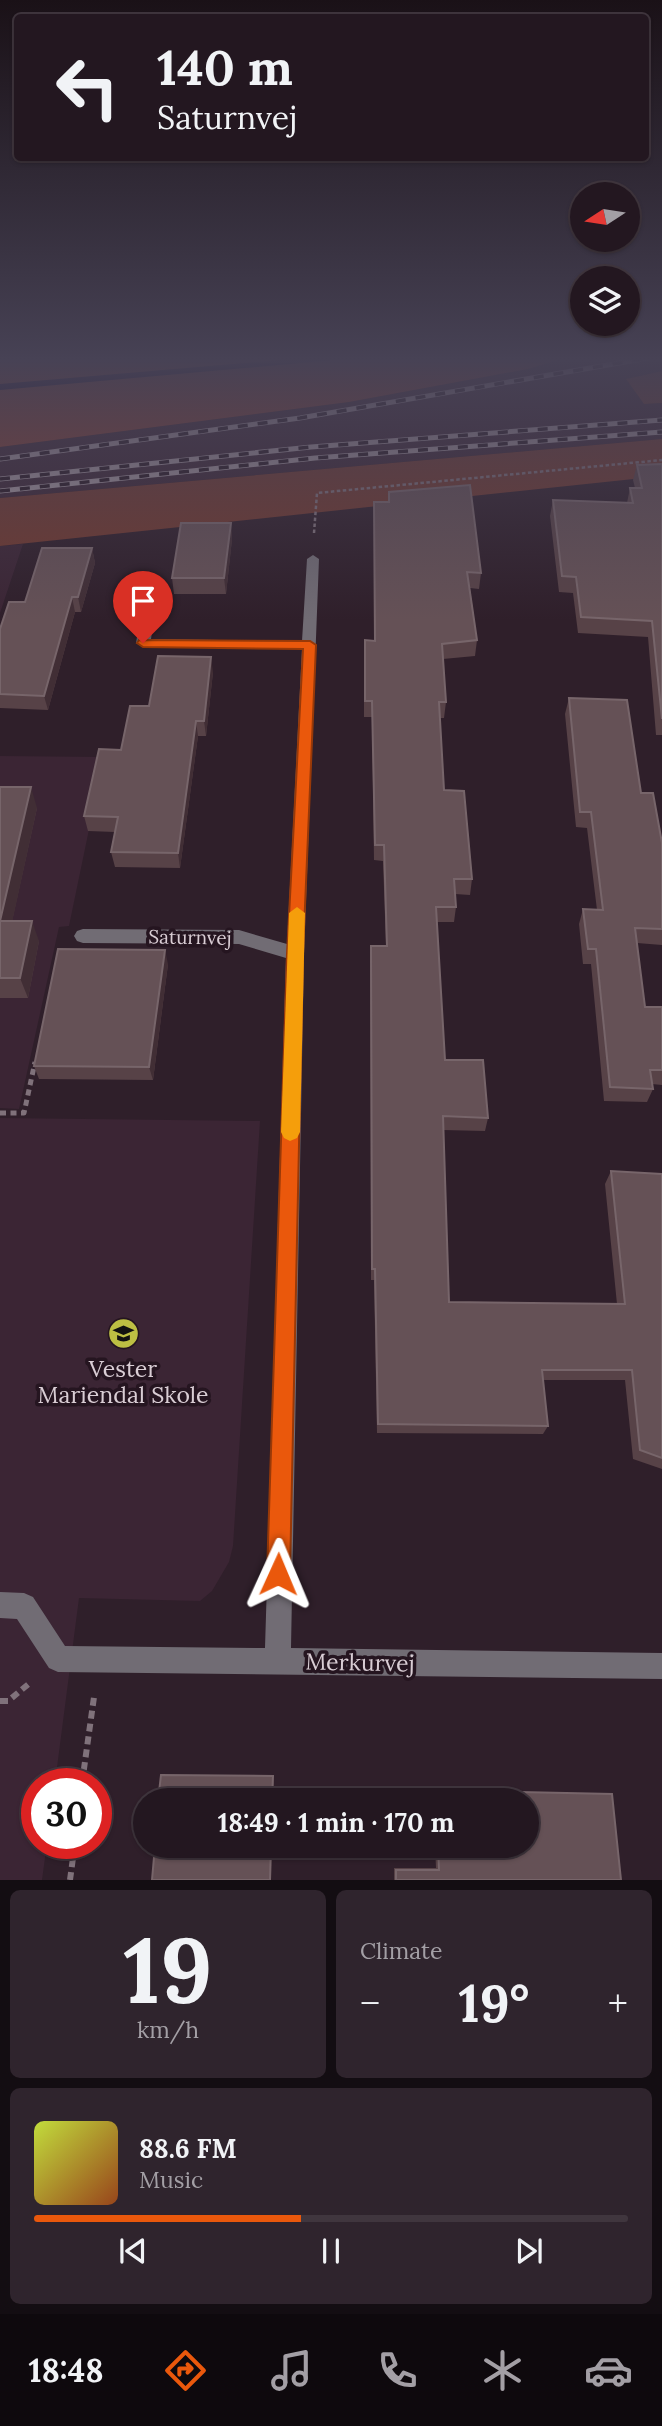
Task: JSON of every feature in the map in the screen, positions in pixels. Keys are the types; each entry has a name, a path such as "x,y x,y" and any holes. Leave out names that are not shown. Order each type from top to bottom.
{"street":[{"path":"278,1660 295,954 313,559"},
{"path":"146,625 143,643 310,645"},
{"name":"Saturnvej","path":"83,936 239,937 295,954"},
{"name":"Merkurvej","path":"0,1605 24,1606 58,1659 662,1666"}],"path":[{"path":"313,559 317,493 662,460"},
{"path":"0,1113 24,1113 36,1058"},
{"path":"84,1768 93,1704 103,1659"},
{"path":"70,1880 73,1859"}],"shaded area":[{"path":"18,445 598,445 0,498 0,447"},
{"path":"598,445 662,445 662,476 0,546 0,498"},
{"path":"23,544 0,613 0,546"},
{"path":"0,756 104,757 69,926 59,927 19,1109 0,1108"},
{"name":"Vester Mariendal Skole","path":"0,1118 260,1121 233,1546 229,1562 212,1591 200,1601 79,1598 57,1768 21,1768 21,1859 45,1859 42,1880 0,1880"}],"building":[{"path":"662,464 662,719 652,621 581,617 576,577 562,576 553,500 633,503 630,488 642,488 637,465"},
{"path":"470,485 481,573 467,572 477,640 442,644 446,702 439,702 444,790 464,791 472,879 454,879 456,907 436,907 445,1060 483,1060 488,1118 443,1116 449,1302 625,1304 611,1171 662,1174 662,1458 640,1450 632,1370 542,1370 548,1426 378,1424 375,1269 372,1269 371,946 387,946 384,845 375,845 372,701 365,701 365,640 375,641 374,502 389,502 389,492"},
{"path":"181,523 231,523 224,578 172,578"},
{"path":"42,548 92,548 78,597 72,597 44,696 0,694 0,629 9,602 25,602"},
{"path":"158,656 211,657 204,721 196,721 178,853 111,852 118,817 84,816 99,749 121,750 130,706 149,706"},
{"path":"569,698 627,700 641,793 653,793 662,843 662,929 635,928 645,1007 662,1007 662,1070 650,1070 653,1089 610,1087 596,949 588,949 583,909 603,910 591,812 580,812"},
{"path":"0,787 31,787 0,921"},
{"path":"0,921 32,921 20,978 0,978"},
{"path":"58,949 165,950 149,1067 34,1066"},
{"path":"161,1775 273,1776 273,1788 160,1788"},
{"path":"539,1792 612,1794 621,1880 396,1880 396,1870 439,1870 438,1858 539,1858"},
{"path":"154,1858 271,1858 270,1880 152,1880"}],"railway":[{"path":"0,459 104,445"},
{"path":"0,479 340,445"},
{"path":"0,491 315,458 492,445"}],"slow traffic":[{"path":"290,1132 297,913"}],"place":[{"name":"Vester Mariendal Skole","path":"123,1334"}],"route":[{"path":"143,643 310,645 295,954 278,1574"}]}
